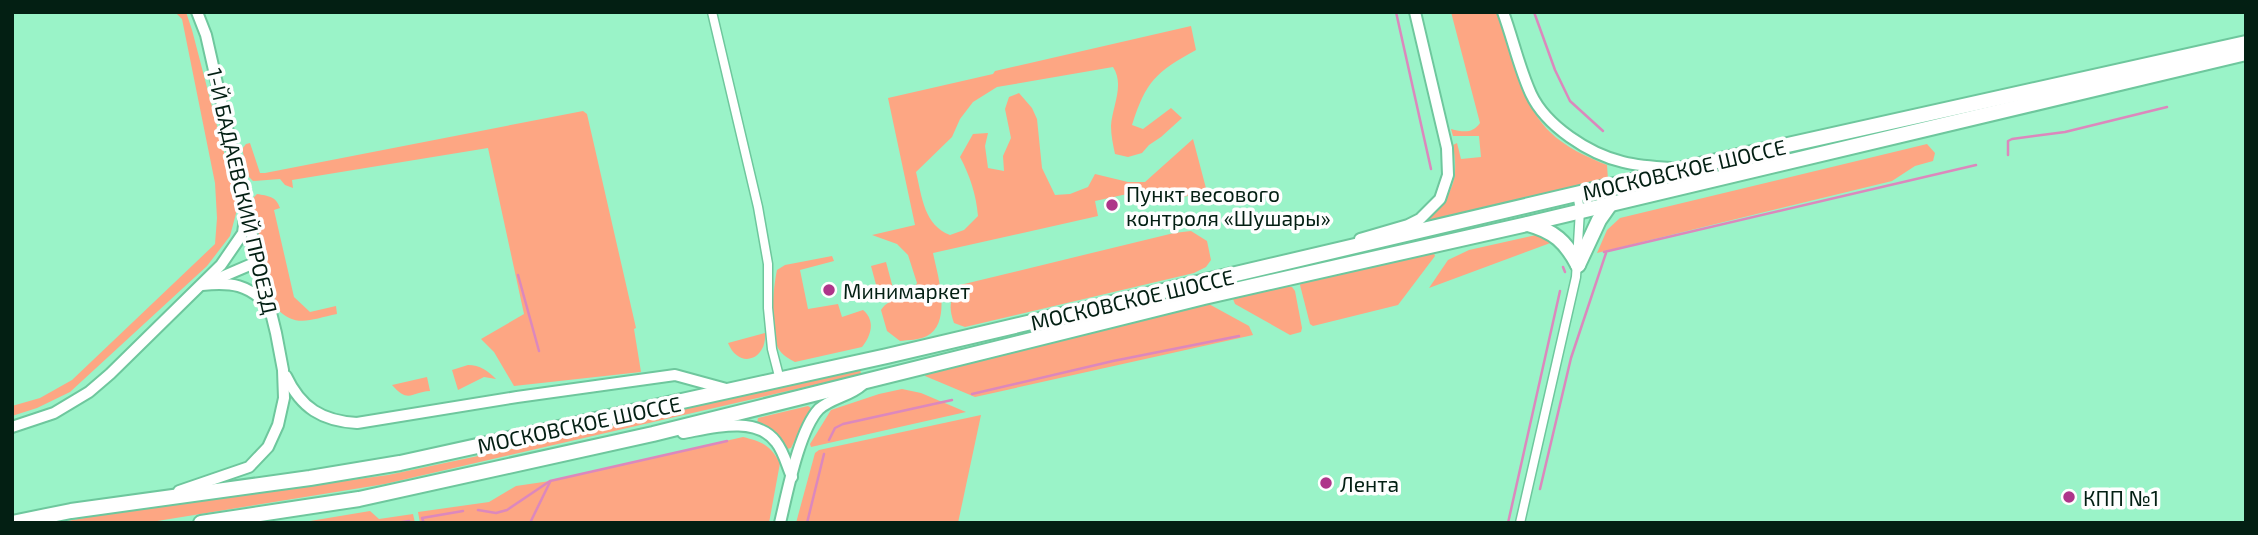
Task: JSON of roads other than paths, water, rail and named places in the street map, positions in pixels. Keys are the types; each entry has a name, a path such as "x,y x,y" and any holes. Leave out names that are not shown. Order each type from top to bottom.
{"highway":[{"name":"МОСКОВСКОЕ ШОССЕ","path":"12,523 71,511 400,463 780,380 1685,169 2246,43"},
{"name":"МОСКОВСКОЕ ШОССЕ","path":"201,523 359,499 653,434 1204,297 1527,224 2246,53"},
{"path":"1578,265 1599,220 1611,203"},
{"path":"1527,224 1544,228 1563,241 1578,265"}],"street":[{"name":"1-Й БАДАЕВСКИЙ ПРОЕЗД","path":"197,12 206,35 284,370"},
{"path":"712,12 758,208 768,264 772,349 780,380"},
{"path":"1326,252 1420,219 1440,199 1445,187 1449,163 1447,148 1415,12"},
{"path":"1503,12 1529,88 1540,109 1566,134 1622,162 1685,169"},
{"path":"1520,523 1578,265 1580,210 1577,194"},
{"path":"12,427 54,413 110,374 202,285 236,248 243,233 246,211"},
{"path":"202,285 259,261"},
{"path":"202,285 226,283 247,288 259,296 271,310"},
{"path":"284,370 296,395 311,411 332,421 357,423 675,375 731,390"},
{"path":"153,499 244,470 254,462 268,447 278,425 284,398 284,370"},
{"path":"779,523 805,434 820,408 867,381"},
{"path":"653,434 678,434 728,426 750,427 775,440 792,477"}],"waterway":[{"path":"1396,12 1431,169"},
{"path":"1534,12 1555,70 1570,101 1603,131"},
{"path":"2008,155 2008,141 2012,139 2065,132 2167,107"},
{"path":"1604,252 1976,165"},
{"path":"1540,489 1571,358 1606,253"},
{"path":"1563,267 1565,272"},
{"path":"518,275 539,351"},
{"path":"1508,523 1560,291"},
{"path":"972,394 1113,361 1239,336"},
{"path":"829,440 835,428 843,424 952,400"},
{"path":"478,510 496,513 507,510 550,481 727,441"},
{"path":"807,523 824,454"},
{"path":"530,523 550,482"},
{"path":"424,523 422,518 463,511"},
{"path":"396,523 409,521"}],"place":[{"name":"Пункт весового контроля «Шушары»","path":"1112,205"},
{"name":"Минимаркет","path":"829,290"},
{"name":"Лента","path":"1326,483"},
{"name":"КПП №1","path":"2069,497"}]}
